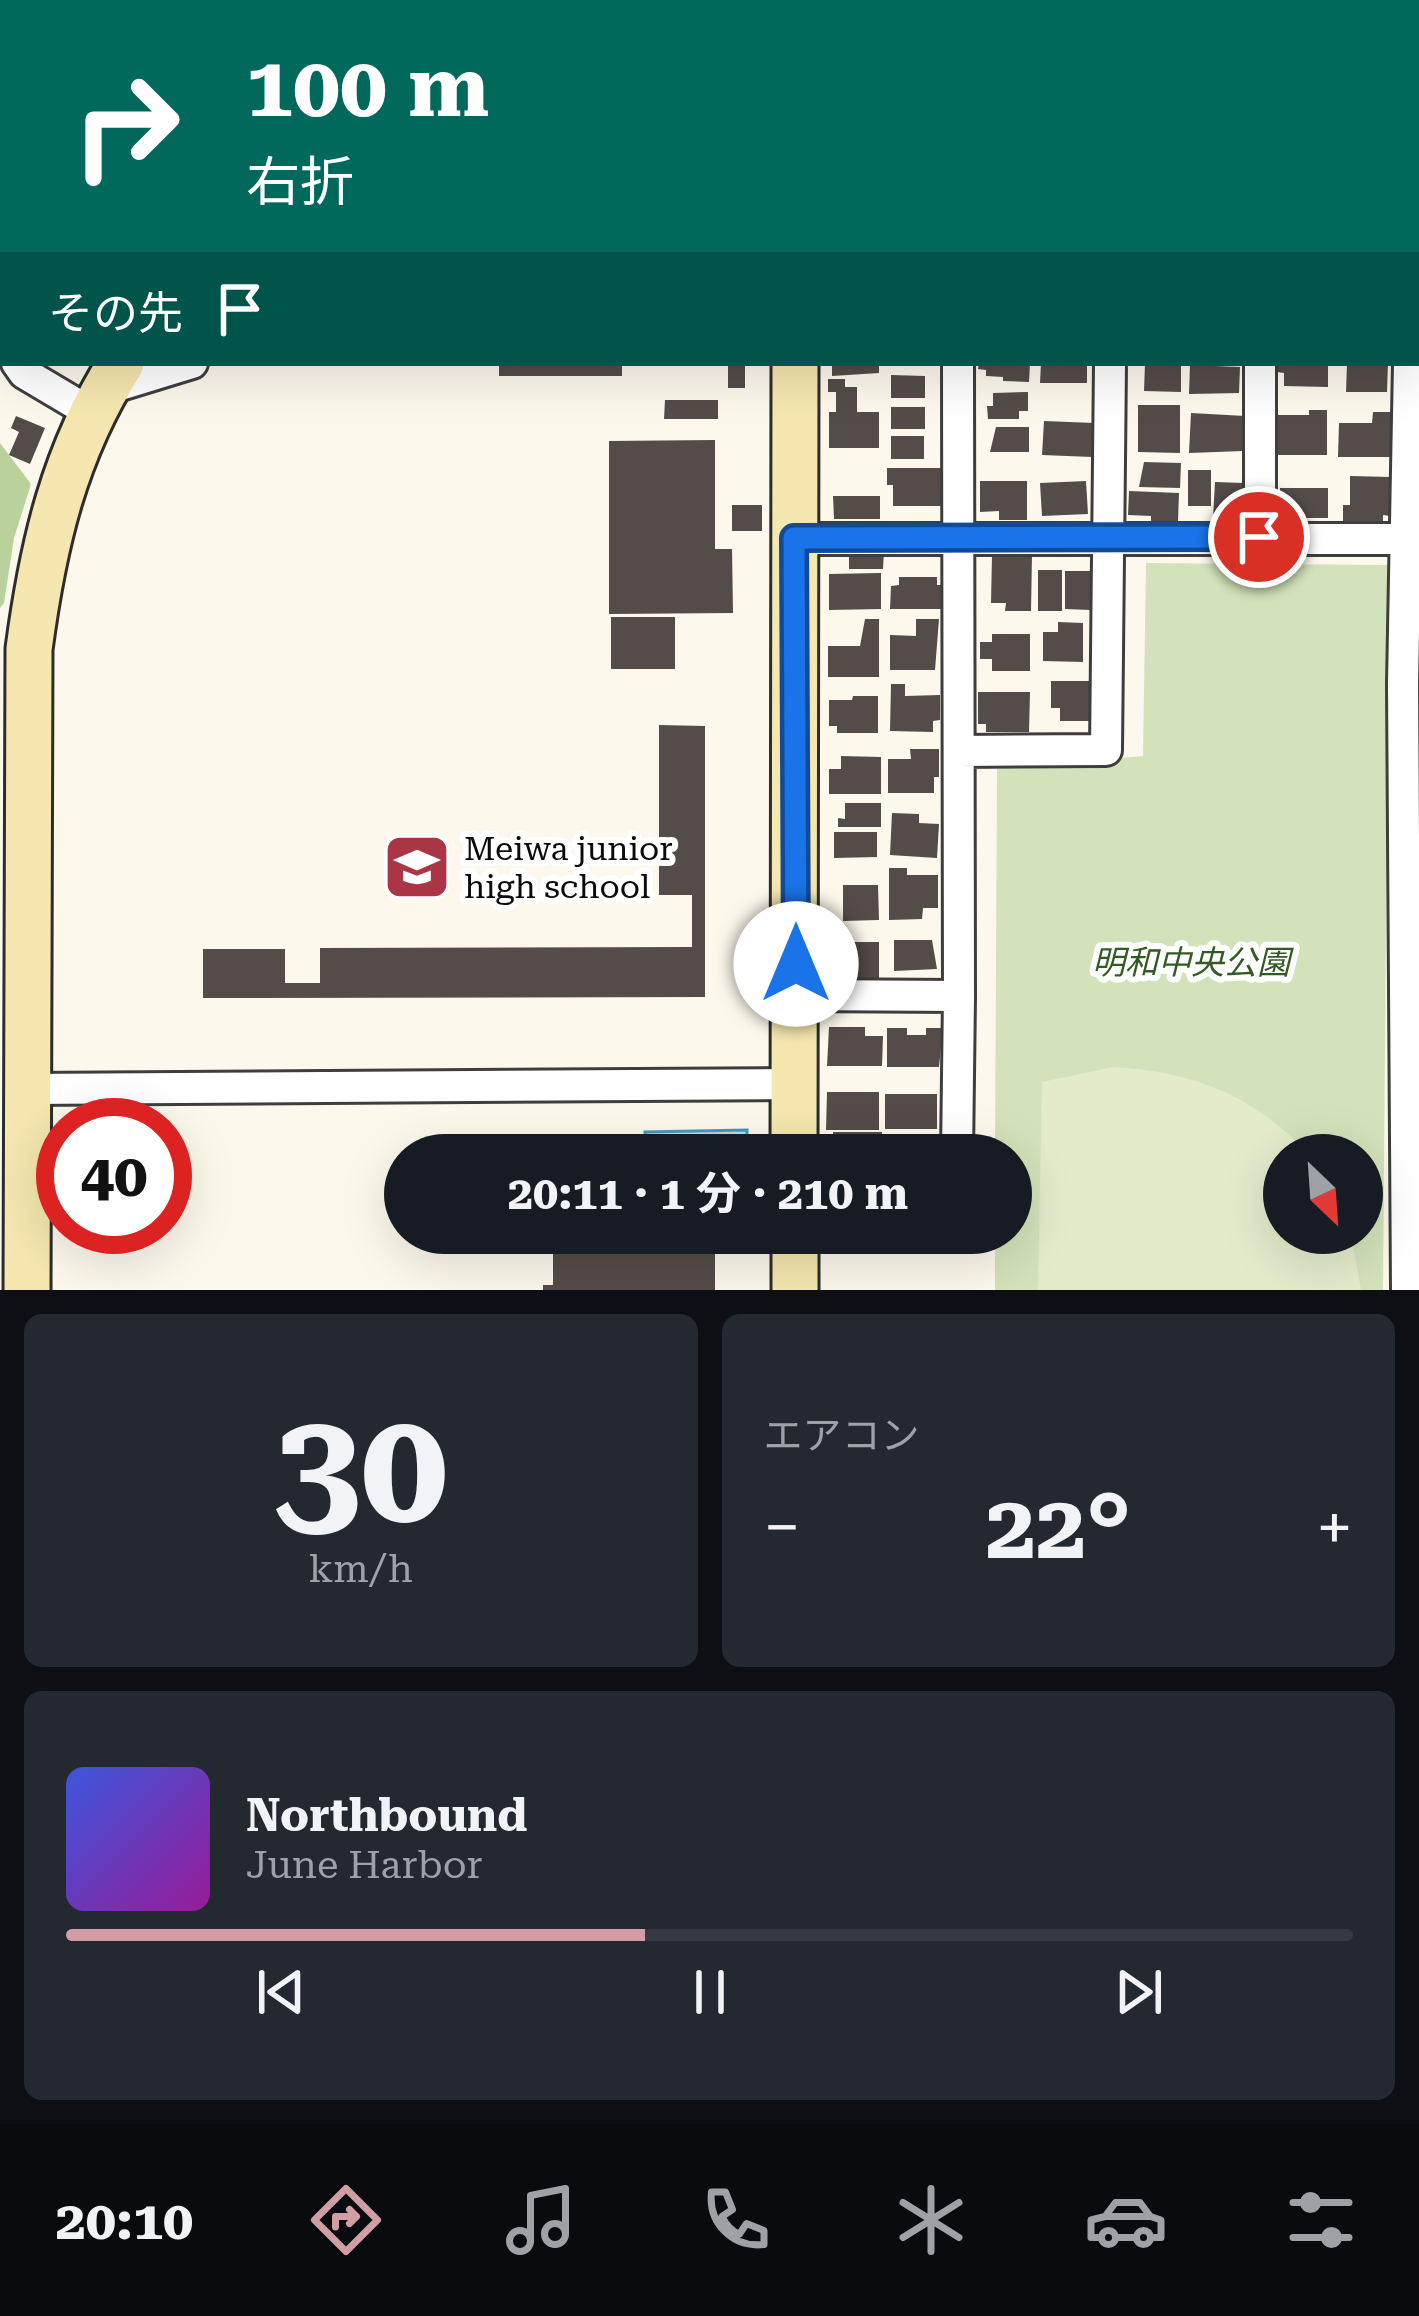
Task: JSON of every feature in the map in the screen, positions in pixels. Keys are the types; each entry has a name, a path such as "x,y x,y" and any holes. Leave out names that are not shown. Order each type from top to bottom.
{"street":[{"path":"19,366 24,373 106,389 182,366"},
{"path":"794,1134 795,366"},
{"path":"957,1134 958,366"},
{"path":"959,751 1106,750 1110,366"},
{"path":"1259,537 1260,366"},
{"path":"1407,1290 1403,684 1409,366"},
{"path":"27,1290 14,1095 15,752 40,567 57,495 106,389"},
{"path":"794,538 1408,539"},
{"path":"796,995 959,996"},
{"path":"14,1095 794,1084"},
{"path":"794,1290 795,1254"}],"green space":[{"path":"0,443 31,484 0,608"},
{"name":"明和中央公園","path":"1146,563 1389,565 1383,1290 995,1290 995,1254 1032,1254 1032,1134 995,1134 997,769 1143,756"},
{"path":"1113,1067 1170,1074 1220,1090 1266,1116 1288,1134 1263,1134 1263,1254 1355,1254 1361,1290 1038,1290 1042,1082"}],"water":[{"path":"747,1130 747,1134 645,1134"}],"building":[{"path":"499,366 622,366 622,376 499,376"},
{"path":"728,366 745,366 745,388 728,388"},
{"path":"832,366 879,366 879,373 832,376"},
{"path":"1030,366 1029,382 1003,381 1003,377 986,376 986,370 978,369"},
{"path":"1041,366 1087,366 1087,383 1040,383"},
{"path":"1145,366 1181,366 1181,392 1144,391"},
{"path":"1190,366 1240,367 1239,393 1189,394"},
{"path":"1278,366 1328,366 1328,387 1284,386 1284,373 1277,372"},
{"path":"1347,366 1388,366 1387,392 1346,392"},
{"path":"891,375 925,376 925,398 891,398"},
{"path":"828,379 845,379 845,387 857,387 857,412 879,412 879,448 829,448 829,412 836,412 836,392 828,392"},
{"path":"1028,392 1028,411 1019,411 1019,419 988,419 993,393"},
{"path":"665,400 718,400 718,419 664,419"},
{"path":"1138,405 1180,405 1180,453 1138,452"},
{"path":"891,407 925,407 925,429 891,429"},
{"path":"1309,410 1327,410 1327,455 1277,455 1277,415 1309,415"},
{"path":"1373,412 1395,412 1391,457 1338,457 1339,423 1372,423"},
{"path":"1191,413 1245,416 1243,451 1189,453"},
{"path":"16,416 45,428 30,464 9,455 19,432 11,428"},
{"path":"1044,421 1094,423 1092,457 1042,455"},
{"path":"996,427 1029,427 1029,452 990,452"},
{"path":"891,436 924,436 924,459 891,459"},
{"path":"715,440 715,549 732,549 733,613 609,614 609,441"},
{"path":"1144,462 1181,463 1180,488 1139,487"},
{"path":"887,468 942,468 942,506 893,506"},
{"path":"1188,470 1211,470 1211,506 1188,506"},
{"path":"1350,476 1391,477 1390,516 1383,515 1383,527 1343,526 1343,505 1350,505"},
{"path":"980,481 1027,481 1027,520 999,520 999,511 980,512"},
{"path":"1086,481 1088,514 1042,516 1040,483"},
{"path":"1215,482 1244,483 1243,509 1235,509 1234,519 1213,518"},
{"path":"1280,488 1328,488 1328,518 1280,518"},
{"path":"1129,491 1179,493 1178,522 1151,522 1151,516 1128,515"},
{"path":"833,496 880,496 880,519 834,519"},
{"path":"732,505 762,505 762,531 732,531"},
{"path":"884,551 883,569 849,569 849,552"},
{"path":"992,555 1032,555 1031,611 1005,611 1006,603 991,603"},
{"path":"1038,570 1062,570 1062,611 1038,611"},
{"path":"1065,571 1092,571 1091,610 1065,609"},
{"path":"881,573 881,609 829,610 829,574"},
{"path":"899,577 937,577 937,585 942,585 942,609 890,609 891,586 899,585"},
{"path":"611,617 675,617 675,669 611,669"},
{"path":"865,619 879,619 879,677 828,677 828,646 860,646"},
{"path":"916,619 939,619 935,670 890,670 890,635 916,636"},
{"path":"1058,622 1083,623 1083,662 1043,661 1043,632 1058,632"},
{"path":"992,634 1030,634 1030,671 992,671 992,659 980,659 980,642 992,642"},
{"path":"1051,681 1091,681 1091,721 1060,721 1060,708 1051,708"},
{"path":"891,684 905,684 905,696 940,695 940,720 933,721 933,732 890,731"},
{"path":"978,692 1030,692 1029,732 986,732 986,724 978,724"},
{"path":"853,696 878,696 878,733 837,733 837,726 829,726 829,700 852,700"},
{"path":"659,725 705,726 705,997 203,998 203,949 285,949 285,983 320,983 320,948 692,947 692,895 659,895"},
{"path":"910,749 939,749 934,793 888,793 888,759 911,759"},
{"path":"841,756 881,757 881,794 829,794 829,769 841,769"},
{"path":"845,803 881,803 881,827 838,827 838,818 845,819"},
{"path":"892,813 919,814 919,823 939,824 937,858 890,855"},
{"path":"834,832 877,832 877,857 834,858"},
{"path":"889,868 907,868 907,875 938,875 938,908 923,908 922,919 889,920"},
{"path":"843,885 878,885 879,920 843,921"},
{"path":"894,940 932,940 937,969 894,971"},
{"path":"836,942 879,942 879,981 836,982"},
{"path":"829,1027 865,1027 865,1036 883,1036 882,1066 827,1066"},
{"path":"887,1028 926,1035 926,1028 943,1028 939,1067 887,1067"},
{"path":"827,1092 879,1092 879,1130 826,1130"},
{"path":"885,1094 937,1094 937,1129 885,1129"},
{"path":"833,1132 882,1132 882,1134"},
{"path":"553,1254 715,1254 715,1290 543,1290 543,1285 553,1285"}],"place":[{"name":"Meiwa junior high school","path":"417,867"}],"route":[{"path":"796,964 794,538 1259,537"}]}
